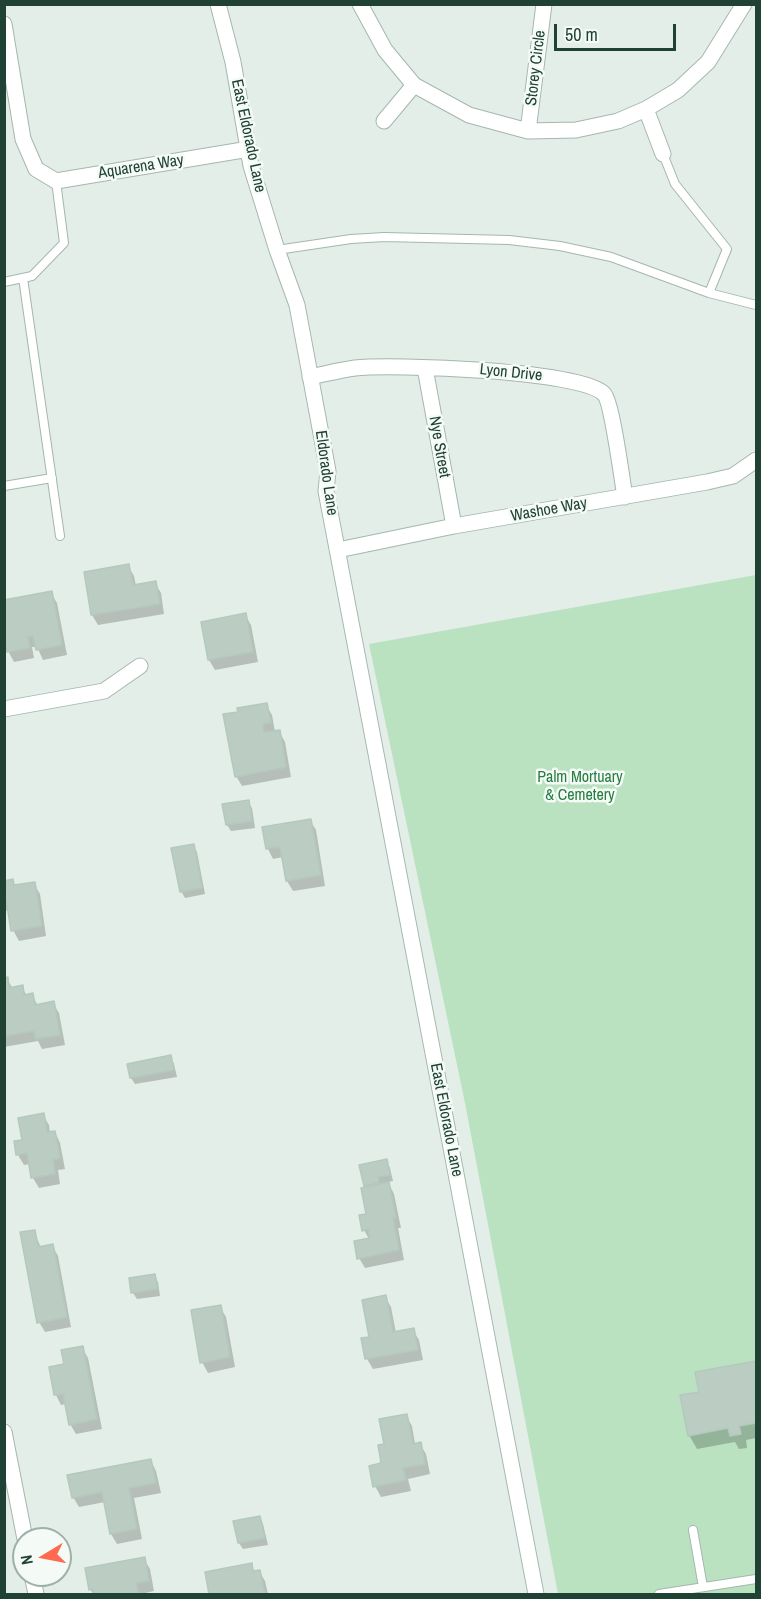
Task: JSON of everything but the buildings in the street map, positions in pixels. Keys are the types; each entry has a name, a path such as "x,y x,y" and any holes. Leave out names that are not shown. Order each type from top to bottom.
{"street":[{"name":"East Eldorado Lane","path":"218,4 233,62 251,166 283,267"},
{"path":"360,4 385,50 414,85 469,115 528,131 576,130 618,121 646,109 678,90 708,62 744,4"},
{"name":"Storey Circle","path":"528,131 544,4"},
{"path":"4,24 23,139 36,169 56,181"},
{"path":"384,121 414,85"},
{"path":"646,109 663,154"},
{"name":"Aquarena Way","path":"56,181 249,149"},
{"name":"Eldorado Lane","path":"283,267 297,305 328,471 326,491 356,646"},
{"name":"Lyon Drive","path":"310,377 356,368 498,370 591,386 604,394 612,413 625,497"},
{"name":"Nye Street","path":"425,368 454,526"},
{"name":"Washoe Way","path":"338,550 454,526 733,476 756,460"},
{"name":"East Eldorado Lane","path":"356,646 536,1594"},
{"path":"4,709 104,691 140,666"},
{"path":"4,1432 23,1527"}],"lane":[{"path":"663,154 675,184 727,249 709,294"},
{"path":"4,282 32,276 64,243 56,181"},
{"path":"277,250 339,240 384,237 509,240 560,246 611,257 709,294 756,305"},
{"path":"23,278 60,536"},
{"path":"4,486 52,478"},
{"path":"693,1530 703,1587"},
{"path":"659,1594 756,1579"}],"green space":[{"name":"Palm Mortuary & Cemetery","path":"756,575 756,1594 558,1594 465,1103 369,644"}]}
